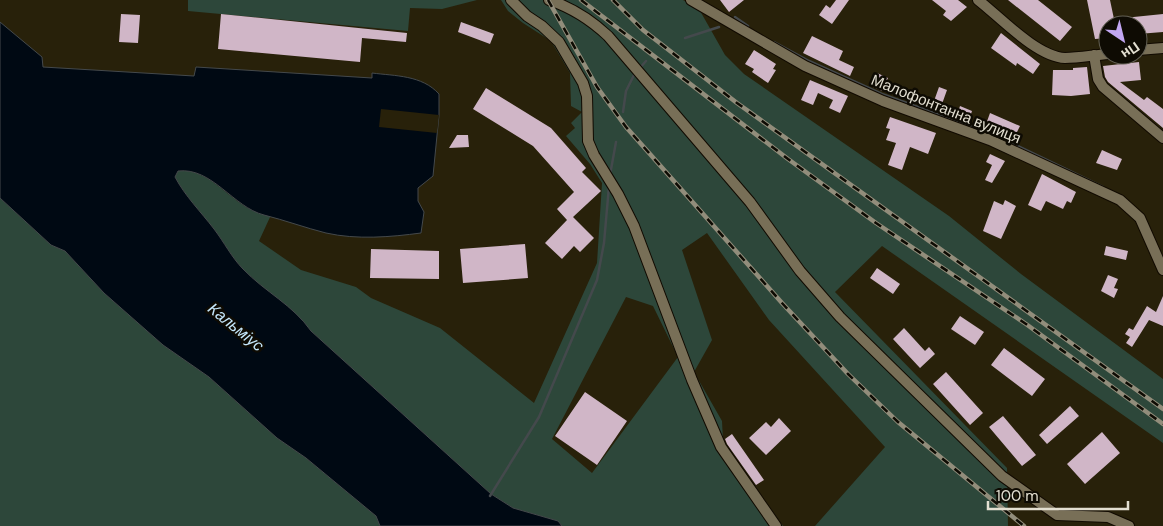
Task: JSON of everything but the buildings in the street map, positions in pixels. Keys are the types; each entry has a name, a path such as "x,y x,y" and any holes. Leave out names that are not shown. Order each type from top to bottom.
{"street":[{"path":"511,0 527,16 542,26 559,42 583,83 587,96 588,141 604,174 618,194 637,233 692,380 722,447 776,526"},
{"path":"549,0 570,7 591,20 608,36 750,202 800,271 840,318 1002,476 1057,515 1108,517 1129,526"},
{"name":"Малофонтанна вулиця","path":"691,0 805,66 883,102 990,140 1120,200 1140,218 1163,270"},
{"path":"978,0 1036,47 1050,54 1065,58 1098,55"},
{"path":"1148,49 1163,48"},
{"path":"1094,55 1098,79 1103,87 1163,138"}],"green space":[{"path":"188,0 477,0 442,9 410,8 408,31 188,11"},
{"path":"501,0 683,0 699,9 725,55 744,74 949,216 1021,274 1163,379 1163,443 882,246 835,292 1007,468 1008,526 815,526 885,447 769,320 707,233 682,250 712,340 694,372 722,421 723,441 783,526 562,526 558,521 513,508 491,494 311,331 287,306 243,269 175,177 178,171 191,172 203,176 246,207 258,213 271,215 259,241 301,270 356,287 371,298 440,328 534,403 597,263 602,183 590,164 566,136 575,128 571,123 582,112 571,106 570,73 551,41 508,11","holes":["626,297 653,306 678,357 592,473 552,439"]},
{"path":"0,198 51,245 65,251 104,293 163,345 209,377 277,438 306,458 376,516 380,526 0,526"}],"water":[{"name":"Кальміус","path":"0,22 42,57 43,67 194,76 196,67 372,78 372,73 408,77 425,83 439,94 439,115 433,176 418,188 418,201 424,212 421,233 386,237 362,237 326,233 253,211 201,175 190,171 178,171 175,177 243,269 296,314 311,331 491,494 513,508 558,521 562,526 380,526 376,516 306,458 277,438 209,377 163,345 104,293 65,251 51,245 0,198"}],"pier":[{"path":"381,109 439,115 437,133 379,127"}],"waterway":[{"path":"735,17 748,26"},
{"path":"685,38 719,27"},
{"path":"774,42 809,61 882,94 995,135 1103,187"},
{"path":"639,69 646,61"},
{"path":"623,112 626,91 635,73"},
{"path":"610,175 616,142"},
{"path":"490,496 539,417 597,280 604,243 609,186"}],"railway":[{"path":"548,0 597,87 626,127 782,303 848,374 898,422 1024,526"},
{"path":"581,0 788,159 876,223 1026,324 1163,424"},
{"path":"613,0 643,30 737,103 1163,409"}]}
